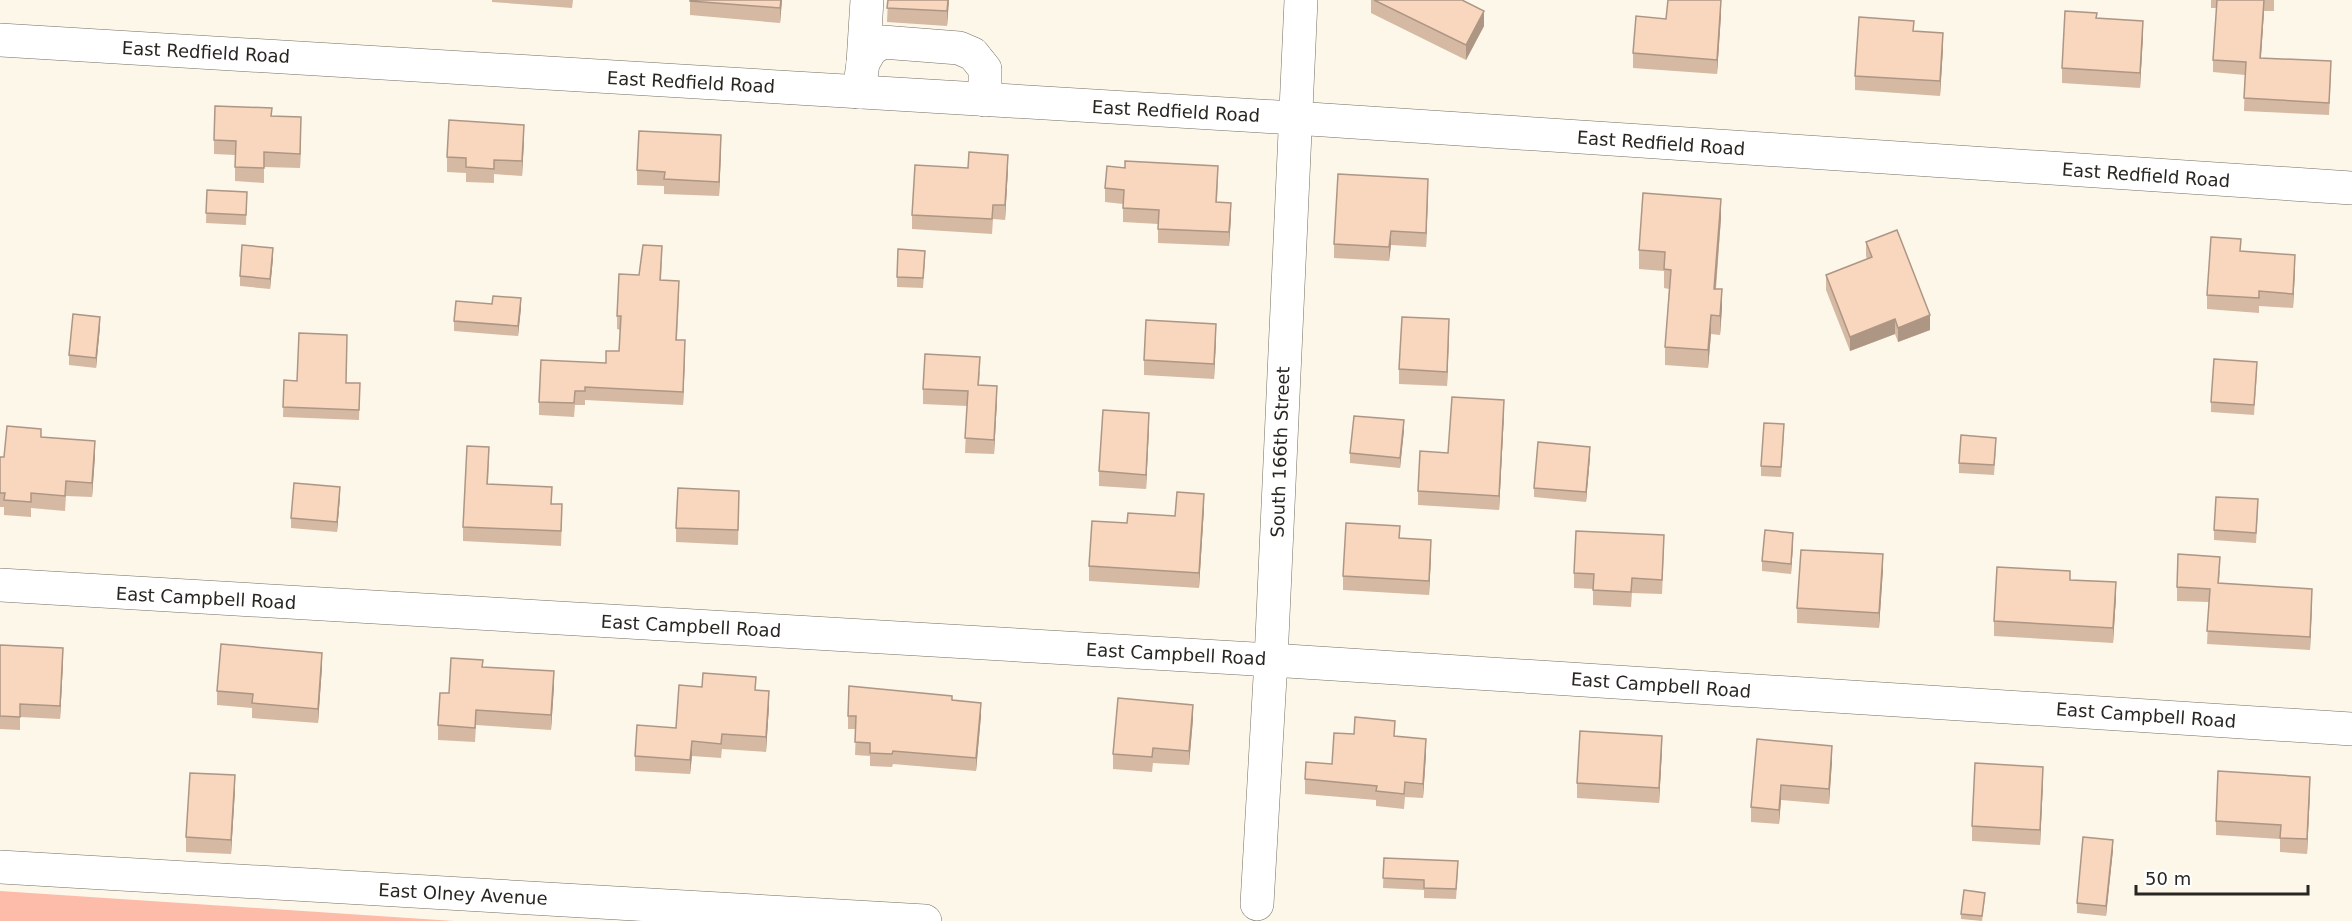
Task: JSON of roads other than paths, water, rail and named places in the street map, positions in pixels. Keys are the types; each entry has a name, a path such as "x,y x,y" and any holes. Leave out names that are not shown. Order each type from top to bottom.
{"street":[{"path":"861,78 867,0"},
{"name":"South 166th Street","path":"1257,904 1271,660 1301,0"},
{"name":"East Redfield Road","path":"0,40 861,78 985,100 1294,118 2352,188"},
{"path":"861,78 871,49 883,42 959,48 973,54 985,69 985,100"},
{"name":"East Campbell Road","path":"0,585 1271,660 2352,729"},
{"name":"East Olney Avenue","path":"0,867 925,921"}]}
